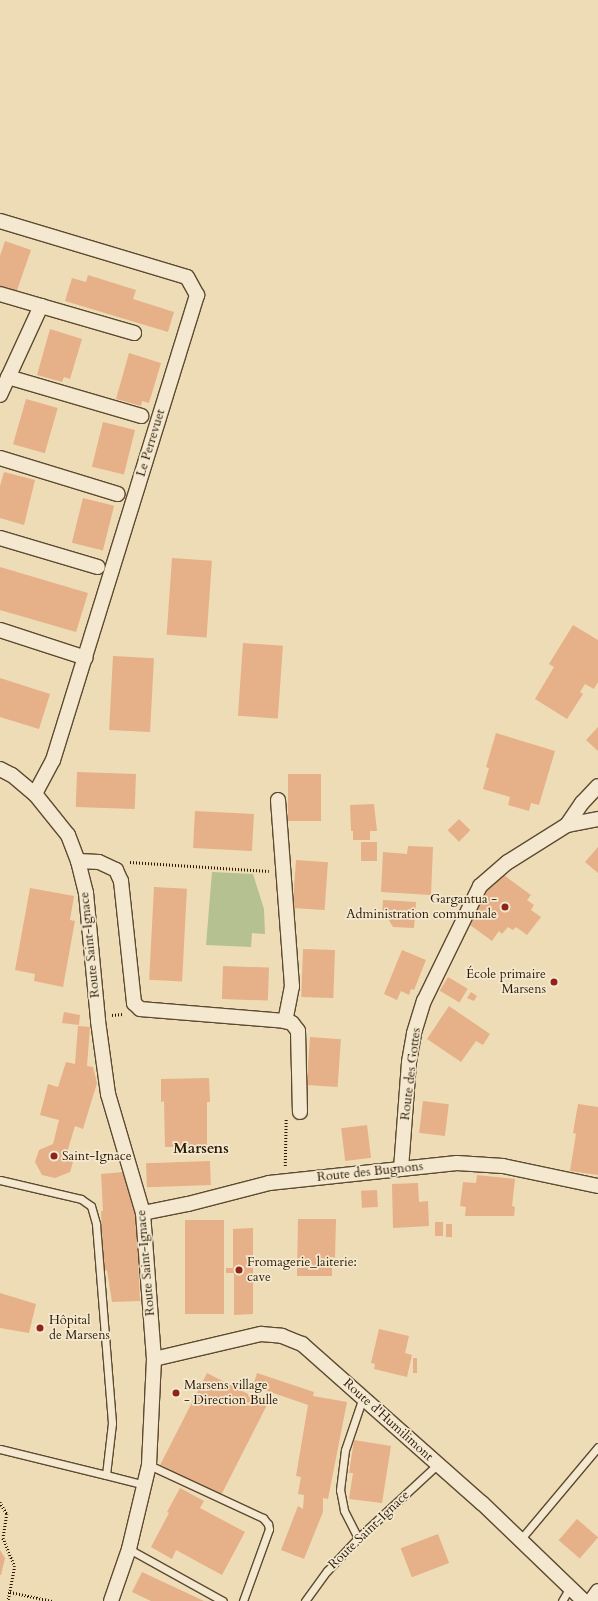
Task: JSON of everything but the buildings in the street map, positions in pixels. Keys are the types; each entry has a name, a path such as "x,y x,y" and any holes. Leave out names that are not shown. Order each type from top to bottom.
{"street":[{"name":"Le Perrevuet","path":"0,222 187,277 197,295 86,658 53,760 35,794"},
{"path":"0,294 134,333"},
{"path":"0,395 41,306"},
{"path":"8,377 141,416"},
{"path":"0,458 118,494"},
{"path":"0,538 98,567"},
{"path":"0,630 86,658"},
{"name":"Route Saint-Ignace","path":"0,769 12,775 35,794 68,835 78,861 86,893 98,1021 108,1094 143,1212 154,1359 149,1465 129,1549 111,1601"},
{"name":"Route des Gottes","path":"401,1169 414,1032 424,1001 480,886 508,862 567,825 582,803 598,786"},
{"path":"278,800 292,986 285,1021"},
{"path":"567,825 598,819"},
{"path":"78,861 99,862 108,866 116,870 121,881 134,1002 140,1009 285,1021 292,1023 298,1030 300,1112"},
{"name":"Route des Bugnons","path":"143,1212 188,1204 269,1183 457,1163 503,1166 598,1186"},
{"name":"Route d'Humilimont","path":"154,1359 261,1334 282,1336 302,1344 438,1464 584,1601"},
{"path":"591,1601 598,1591"}],"lane":[{"path":"0,1180 81,1199 91,1206 96,1224 112,1423 106,1475"},
{"path":"358,1538 344,1510 340,1490 345,1450 363,1397"},
{"path":"520,1540 598,1447"},
{"path":"0,1449 145,1484"},
{"name":"Route Saint-Ignace","path":"305,1601 327,1571 358,1538 438,1464"},
{"path":"149,1465 263,1518 268,1524 269,1529 243,1601"},
{"path":"129,1549 223,1601"},
{"path":"562,1601 570,1587"}],"path":[{"path":"108,866 117,862 283,872"},
{"path":"285,1173 286,1115 300,1112"},
{"path":"0,1502 7,1514 3,1538 15,1566 8,1601"},
{"path":"10,1592 52,1601"}],"green space":[{"path":"212,872 253,874 264,909 265,934 252,933 251,947 206,945"}],"place":[{"name":"Gargantua - Administration communale","path":"505,907"},
{"name":"École primaire Marsens","path":"554,982"},
{"name":"Saint-Ignace","path":"54,1156"},
{"name":"Fromagerie_laiterie: cave","path":"239,1270"},
{"name":"Hôpital de Marsens","path":"40,1328"},
{"name":"Marsens village - Direction Bulle","path":"176,1393"}],"district":[{"name":"Marsens","path":"201,1149"}]}
